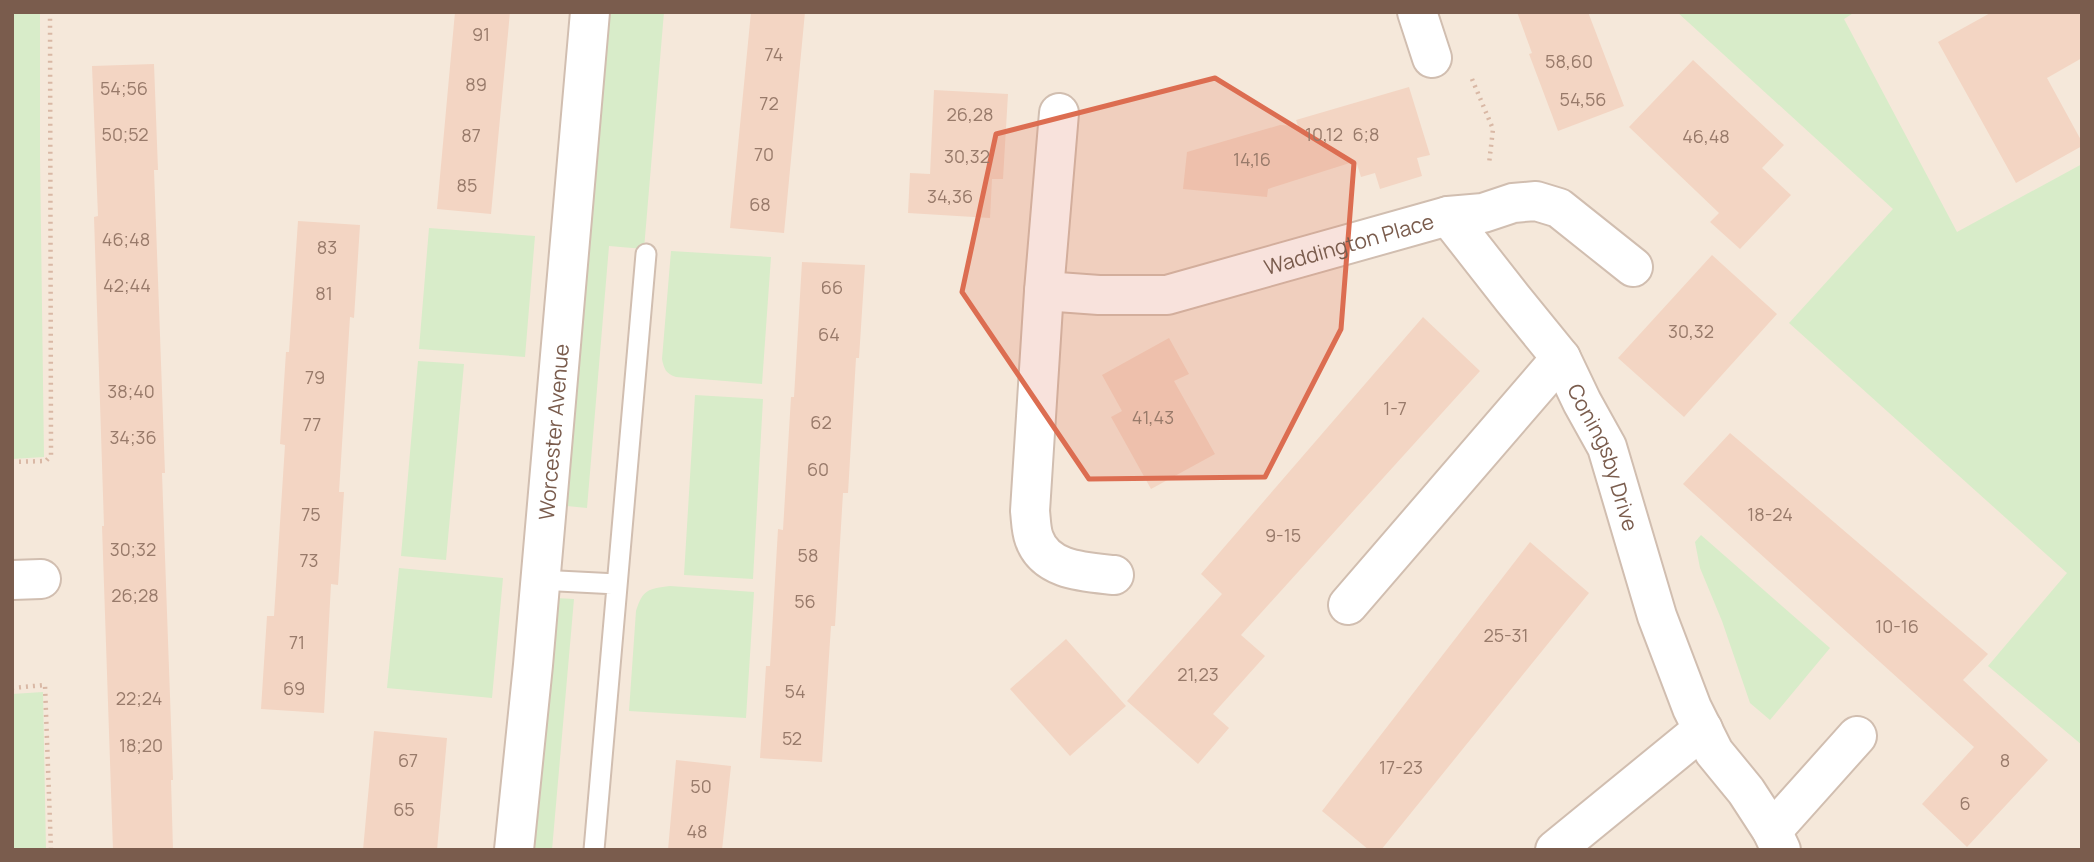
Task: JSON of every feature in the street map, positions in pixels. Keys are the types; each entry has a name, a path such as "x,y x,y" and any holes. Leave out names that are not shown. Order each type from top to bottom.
{"street":[{"name":"Worcester Avenue","path":"513,850 531,678 590,12"},
{"path":"1417,12 1432,58"},
{"path":"1059,113 1030,510 1034,540 1051,563 1085,572 1114,575"},
{"name":"Waddington Place","path":"1044,291 1099,295 1167,295 1513,203 1536,201 1559,208 1633,267"},
{"name":"Coningsby Drive","path":"1466,215 1513,299 1561,358 1607,447 1657,616 1692,708 1714,752 1746,791 1776,840 1857,736"},
{"path":"1348,605 1561,358"},
{"path":"1555,850 1703,729"}],"lane":[{"path":"594,850 646,254"},
{"path":"539,580 617,584"}],"path":[{"path":"12,462 46,461 51,455 50,12"},
{"path":"1432,58 1460,48 1493,130 1466,215"},
{"path":"12,688 45,685 51,850"}],"highlighted area":[{"path":"1215,78 1354,163 1341,329 1265,477 1089,479 962,292 996,134"}],"shaded area":[{"path":"12,12 2082,12 2082,850 12,850"}],"green space":[{"path":"12,12 40,12 44,457 12,459"},
{"path":"608,12 664,12 644,249 609,246 587,508 567,506"},
{"path":"1677,12 1855,12 1844,19 1957,232 2082,164 2082,745 1988,666 2067,573 1789,323 1893,209"},
{"path":"429,228 535,236 525,357 419,349"},
{"path":"671,251 771,257 762,384 676,377 666,371 662,359"},
{"path":"418,361 464,364 446,560 401,556"},
{"path":"695,395 763,399 753,579 684,575"},
{"path":"1701,535 1830,648 1770,720 1750,703 1722,621 1700,568 1695,542"},
{"path":"399,568 503,578 492,698 387,688"},
{"path":"670,586 754,592 746,718 629,711 636,611 647,591"},
{"path":"556,598 574,599 552,850 534,850"},
{"path":"43,692 46,850 12,850 12,694"}],"building":[{"path":"455,12 510,12 491,214 437,209"},
{"path":"751,12 805,12 784,233 730,228"},
{"path":"1517,12 1588,12 1624,106 1558,131 1529,54 1532,53"},
{"path":"1992,12 2082,12 2082,58 2047,78 2082,146 2016,183 1938,42"},
{"path":"1693,60 1784,145 1762,168 1791,195 1740,249 1710,222 1719,213 1629,127"},
{"path":"154,64 158,170 154,170 165,473 162,473 173,850 113,850 102,526 94,217 98,216 92,66"},
{"path":"1409,87 1430,155 1417,158 1422,176 1380,189 1375,173 1361,177 1356,161 1268,189 1267,197 1183,189 1187,152 1280,125 1298,126 1296,120"},
{"path":"934,90 1008,94 1003,179 992,179 990,218 908,213 910,173 930,174"},
{"path":"298,221 360,225 354,318 350,317 339,492 344,492 338,585 331,584 324,713 261,709 267,616 274,616 285,445 280,444"},
{"path":"1712,255 1777,314 1684,417 1618,358"},
{"path":"802,262 865,265 848,493 843,493 835,626 831,626 822,762 760,758 766,666 770,666 778,529 783,530"},
{"path":"1423,317 1480,371 1241,635 1265,656 1213,714 1229,728 1198,764 1127,701 1222,594 1201,574"},
{"path":"1169,338 1189,374 1174,381 1215,454 1151,489 1111,417 1122,411 1102,375"},
{"path":"1730,433 1988,654 1963,680 2048,760 1967,847 1922,804 1974,747 1683,484"},
{"path":"1530,542 1589,593 1381,850 1369,850 1322,811"},
{"path":"1066,639 1126,706 1070,756 1010,689"},
{"path":"374,731 447,738 437,850 363,850"},
{"path":"676,760 731,766 722,850 668,850"}]}
